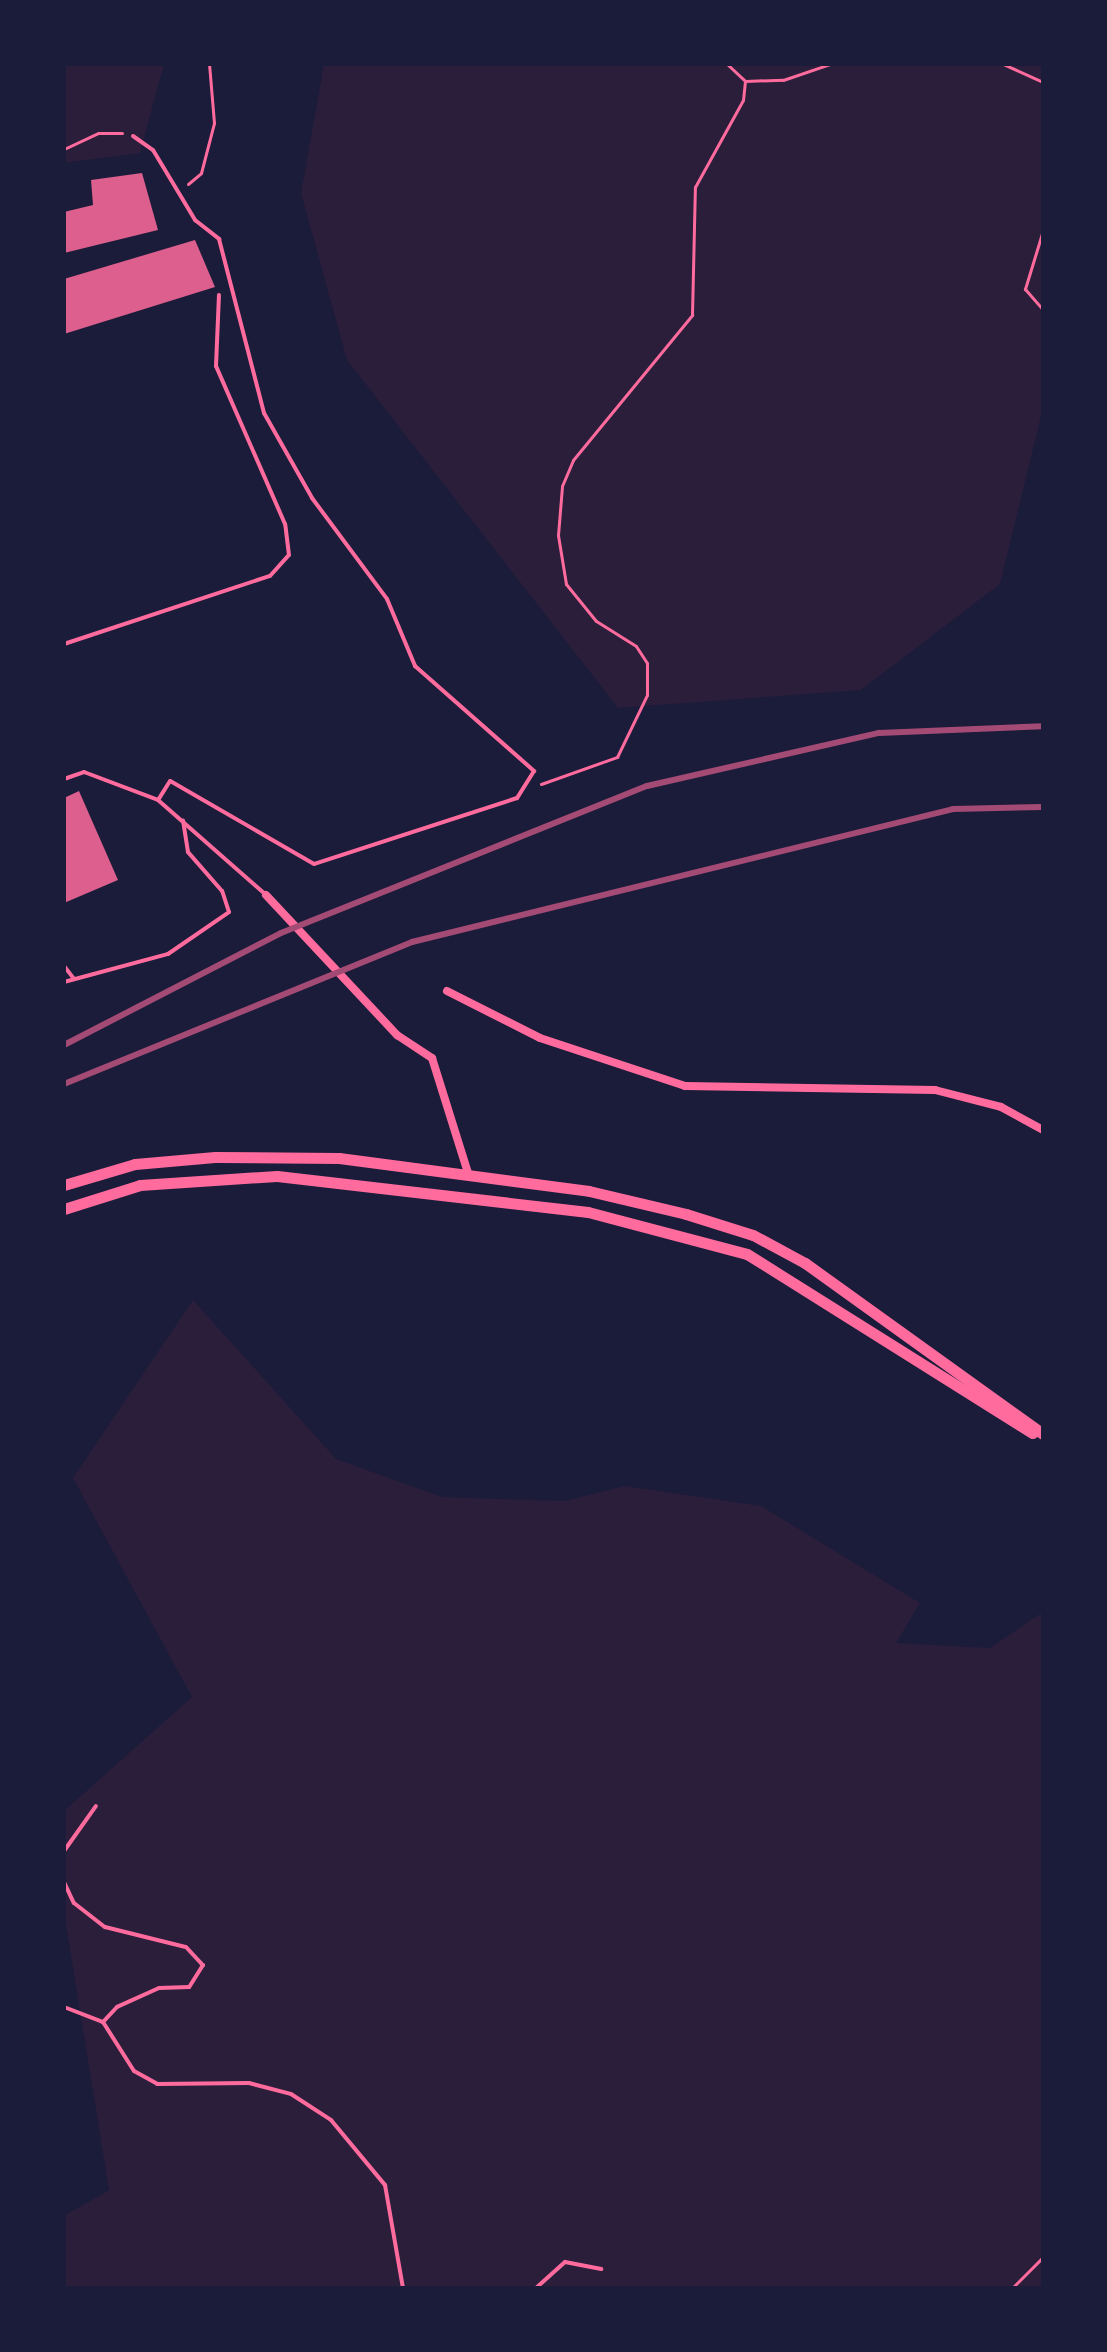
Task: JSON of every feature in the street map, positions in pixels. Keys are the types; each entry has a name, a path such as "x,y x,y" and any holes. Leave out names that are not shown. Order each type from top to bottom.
{"street":[{"path":"266,895 397,1035 432,1058 468,1173"},
{"path":"447,991 540,1038 685,1086 935,1090 1001,1107 1043,1130"},
{"path":"64,1185 135,1164 215,1157 339,1158 589,1191 753,1235 856,1297 1043,1434"},
{"path":"64,1209 140,1185 277,1176 588,1212 747,1254 1043,1441"}],"lane":[{"path":"133,136 153,150 195,220 219,239 236,282 251,381 312,498 387,599 415,666 523,756 534,771 531,783 517,798 314,864 170,781 158,800"},
{"path":"64,644 270,576 289,555 285,524 216,366 219,295"},
{"path":"64,779 84,772 158,800 266,895"},
{"path":"64,982 168,954 229,912 222,891 188,852 183,820"},
{"path":"64,966 74,979"},
{"path":"64,1851 96,1806"},
{"path":"64,1882 74,1903 105,1927 186,1947 203,1965 189,1987 159,1988 117,2007 103,2022"},
{"path":"64,2007 103,2022 134,2071 157,2084 249,2083 291,2094 331,2120 385,2185 403,2288"},
{"path":"536,2288 565,2262 601,2269"}],"path":[{"path":"180,192 201,173 214,123 209,64"},
{"path":"727,64 745,81 783,80 830,64"},
{"path":"1003,64 1043,82"},
{"path":"531,783 551,784 617,757 647,695 647,663 636,646 596,621 566,584 558,535 562,486 573,460 692,315 695,187 743,100 745,81"},
{"path":"64,149 99,133 133,136"},
{"path":"1043,230 1025,289 1043,310"},
{"path":"1012,2288 1043,2257"}],"shaded area":[{"path":"64,64 164,64 140,153 64,163"},
{"path":"324,64 1043,64 1043,408 1000,584 861,690 618,708 347,360 301,193"},
{"path":"193,1300 336,1459 442,1497 565,1501 625,1486 761,1506 920,1603 896,1643 990,1648 1043,1612 1043,2288 64,2288 64,2216 109,2190 64,1912 64,1811 192,1697 73,1478"}],"building":[{"path":"142,173 158,230 64,253 64,212 93,205 91,180"},
{"path":"195,240 215,287 64,334 64,279"},
{"path":"79,791 118,880 64,903 64,798"}],"railway":[{"path":"64,1045 281,933 647,786 879,733 1043,726"},
{"path":"64,1084 412,942 953,809 1043,807"}]}
